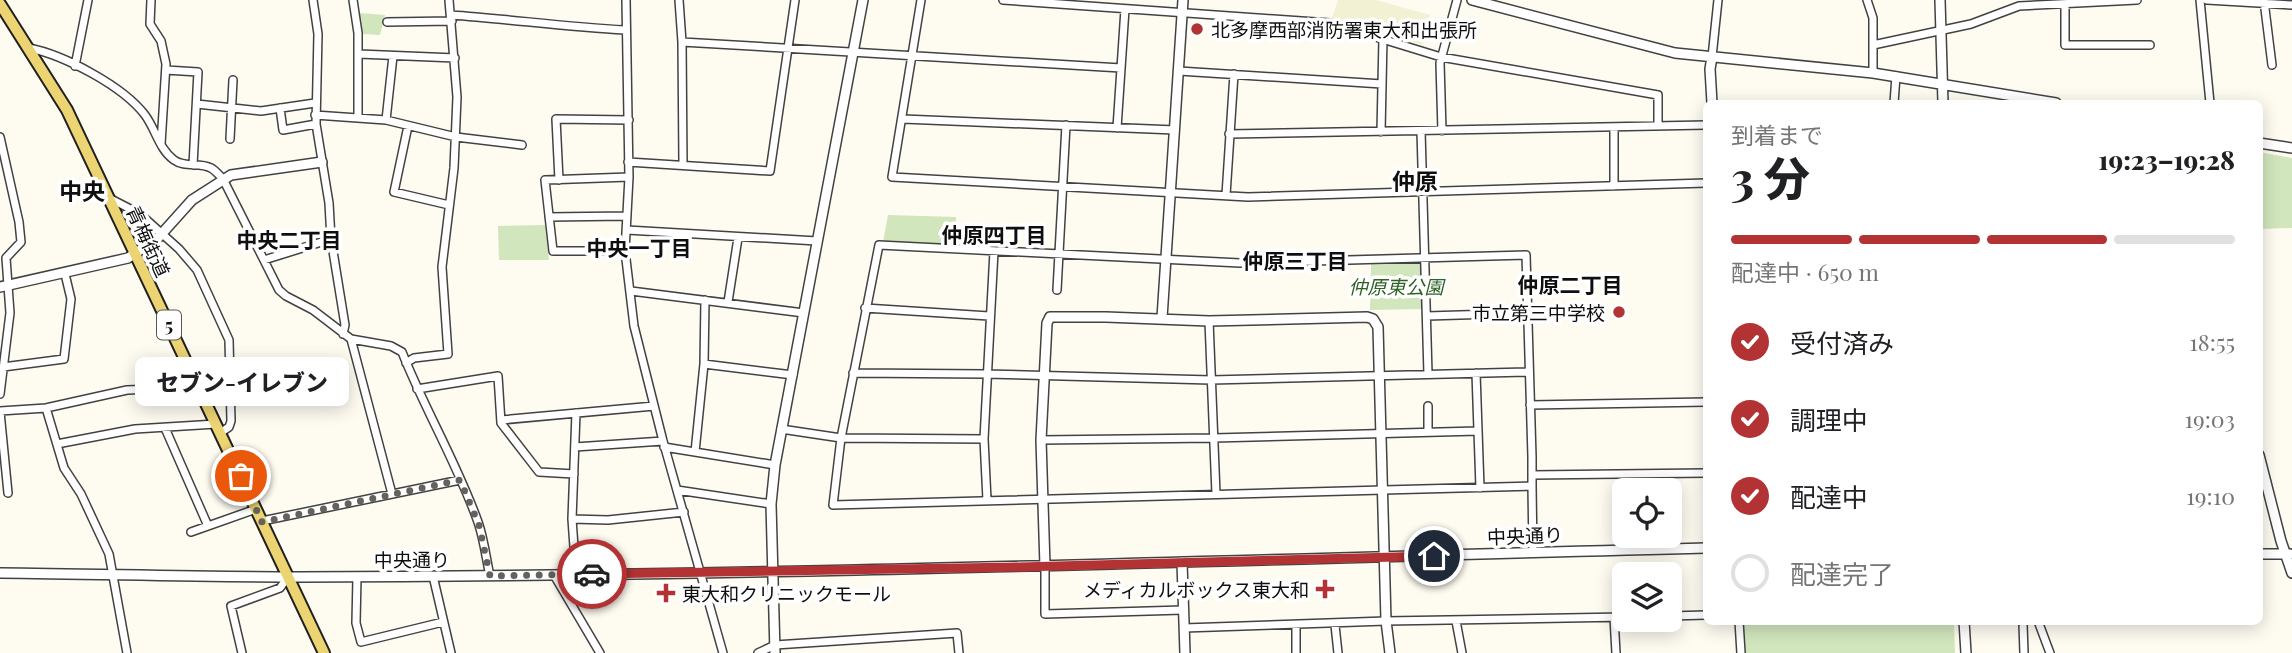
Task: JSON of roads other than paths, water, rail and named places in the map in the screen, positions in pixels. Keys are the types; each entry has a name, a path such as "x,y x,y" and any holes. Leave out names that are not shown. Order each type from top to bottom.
{"main road":[{"name":"青梅街道","path":"0,4 62,100 324,653"}],"street":[{"path":"75,66 88,0"},
{"path":"151,0 150,24 161,41 166,70 161,145"},
{"path":"313,0 318,34 315,115 329,203 331,239 343,314 343,334"},
{"path":"354,0 359,54 358,118"},
{"path":"406,363 414,358 448,354 442,267 456,138 455,58 449,0"},
{"path":"626,0 629,177 625,251 634,326 723,653"},
{"path":"679,0 683,165"},
{"path":"628,162 770,171 795,0"},
{"path":"775,649 771,504 775,465 863,0"},
{"path":"921,0 892,177 1248,197 1703,183"},
{"path":"1003,0 1330,23 1441,57 1658,95 1658,126"},
{"path":"1162,318 1184,0"},
{"path":"1442,131 1440,63 1457,0"},
{"path":"1472,0 1675,53 1874,73 2037,100"},
{"path":"1712,100 1710,69 1717,0"},
{"path":"1867,0 1873,18 1874,73"},
{"path":"1940,0 1942,100"},
{"path":"1873,46 1971,24 2019,6 2137,0"},
{"path":"2200,0 2210,100"},
{"path":"2207,0 2292,5"},
{"path":"2069,2 2065,45 2150,45"},
{"path":"2264,2 2272,65"},
{"path":"1117,128 1125,9"},
{"path":"387,22 451,18 524,19 557,26 625,30"},
{"path":"1381,132 1383,38"},
{"path":"682,42 1121,68"},
{"path":"29,48 47,52 113,87 136,105 146,117 161,145 176,161 212,169 223,179 279,290 286,296 313,310 351,339 402,352 479,525 490,576"},
{"path":"359,54 455,58"},
{"path":"386,120 393,55"},
{"path":"166,70 198,72 193,165"},
{"path":"1179,71 1382,84"},
{"path":"1226,195 1234,74"},
{"path":"1894,100 1896,76"},
{"path":"230,139 233,80"},
{"path":"197,104 261,111 315,103"},
{"path":"280,108 283,130 316,124"},
{"path":"315,115 386,120 456,138 522,145"},
{"path":"559,180 556,119 629,120"},
{"path":"903,119 1175,130"},
{"path":"1057,290 1066,125"},
{"path":"1230,134 1703,125"},
{"path":"408,126 394,192 449,205"},
{"path":"1614,127 1614,186"},
{"path":"1421,131 1428,374"},
{"path":"0,137 21,242 6,258 4,287 10,313 4,337 0,394"},
{"path":"2263,144 2292,148"},
{"path":"4,287 65,274 136,254 163,233 192,200 223,179 242,173 322,162"},
{"path":"625,251 553,251 545,180 629,177"},
{"path":"57,444 135,429 218,429 229,427 231,421 229,340 197,270 163,233 140,214 109,198"},
{"path":"549,217 627,216"},
{"path":"627,230 817,241"},
{"path":"728,302 738,238"},
{"path":"264,260 331,239"},
{"path":"1532,486 833,505 841,438 879,245 1240,263 1526,255 1532,475 1533,553"},
{"path":"987,500 984,439 993,251"},
{"path":"3,367 64,359 71,299 65,274"},
{"path":"631,291 804,313"},
{"path":"695,452 704,364 705,300"},
{"path":"865,308 989,316"},
{"path":"1426,316 1528,313"},
{"path":"1183,610 1045,614 1041,440 1047,323 1050,317 1209,321 1373,318 1378,327 1386,621 1390,653"},
{"path":"1209,321 1216,494"},
{"path":"351,339 392,494"},
{"path":"704,364 793,375"},
{"path":"853,373 1211,380 1529,372"},
{"path":"1476,373 1480,488"},
{"path":"417,389 498,376 501,421 539,472 574,474"},
{"path":"8,493 0,412 46,408 127,390 155,389 195,381"},
{"path":"1530,405 1703,402"},
{"path":"501,421 654,406"},
{"path":"1428,406 1428,432"},
{"path":"46,408 64,468 81,494 109,554 127,653"},
{"path":"576,413 572,519 576,575"},
{"path":"165,428 208,526"},
{"path":"781,429 841,438 984,439"},
{"path":"1041,440 1478,431"},
{"path":"575,447 664,444 775,465"},
{"path":"2263,468 2289,554 2292,573"},
{"path":"1532,475 1703,473"},
{"path":"262,522 460,480"},
{"path":"677,490 771,504"},
{"path":"191,532 256,509"},
{"path":"572,519 608,520 684,512"},
{"name":"中央通り","path":"0,573 288,577 576,575 1045,566 1703,548"},
{"path":"2263,554 2289,554"},
{"path":"1182,562 1185,653"},
{"path":"554,575 600,653"},
{"path":"433,576 451,653"},
{"path":"243,653 231,606 280,588 288,577"},
{"path":"357,577 356,623 361,642 443,622"},
{"path":"1682,616 1703,615"},
{"path":"1184,628 1612,617"},
{"path":"1456,621 1462,653"},
{"path":"1335,625 1338,653"},
{"path":"1739,625 1741,653"},
{"path":"1964,625 1966,653"},
{"path":"2023,625 2024,653"},
{"path":"2040,625 2050,653"},
{"path":"1296,626 1296,653"},
{"path":"1615,632 1616,653"},
{"path":"758,653 789,644 957,633 959,653"},
{"path":"789,644 790,653"}],"place":[{"name":"北多摩西部消防署東大和出張所","path":"1197,29"},
{"name":"市立第三中学校","path":"1619,312"},
{"name":"セブン-イレブン","path":"241,476"},
{"name":"メディカルボックス東大和","path":"1325,589"},
{"name":"東大和クリニックモール","path":"666,593"}],"district":[{"name":"仲原","path":"1415,180"},
{"name":"中央","path":"82,190"},
{"name":"仲原四丁目","path":"994,234"},
{"name":"中央二丁目","path":"289,239"},
{"name":"中央一丁目","path":"639,247"},
{"name":"仲原三丁目","path":"1295,260"},
{"name":"仲原二丁目","path":"1570,284"}],"park label":[{"name":"仲原東公園","path":"1396,286"}]}
